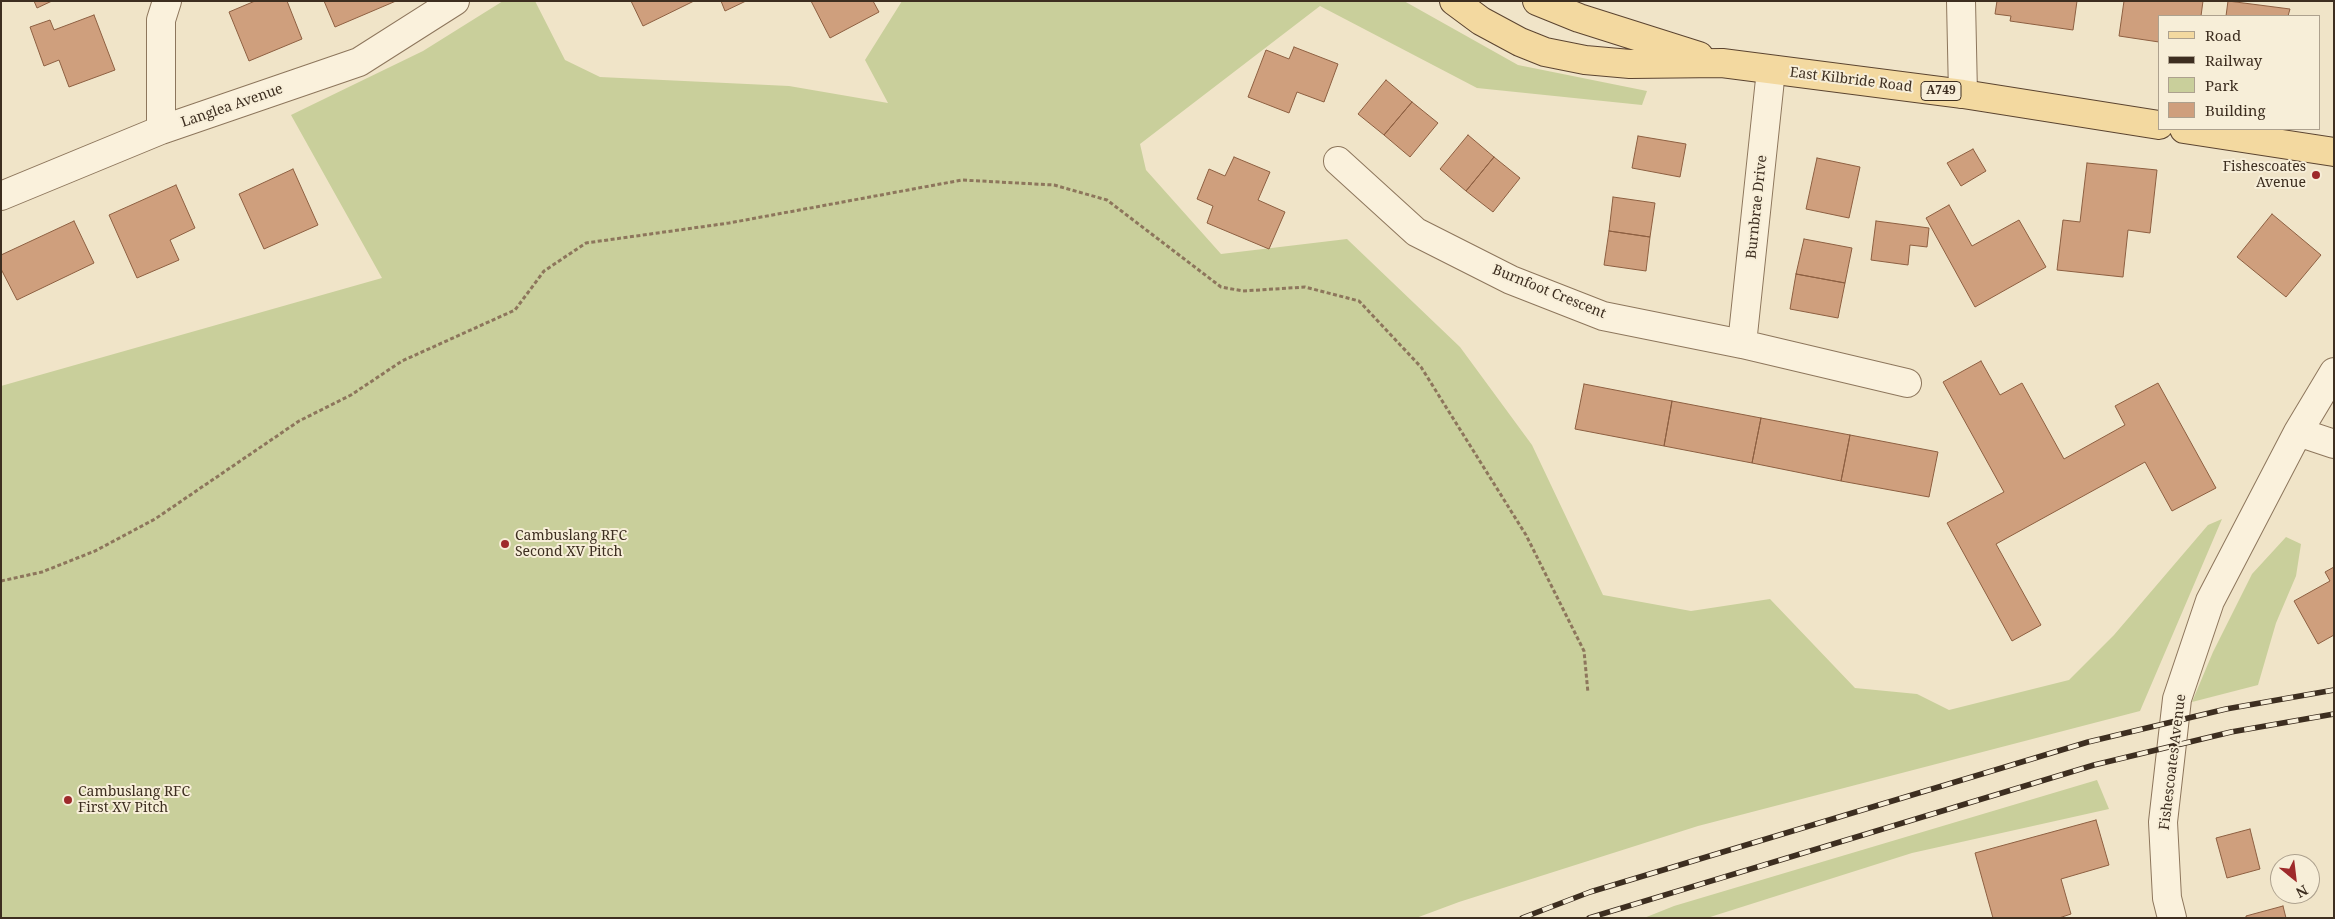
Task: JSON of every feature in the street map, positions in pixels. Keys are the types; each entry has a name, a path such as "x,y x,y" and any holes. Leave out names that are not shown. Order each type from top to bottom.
{"main road":[{"name":"East Kilbride Road","path":"1454,1 1500,33 1545,52 1585,60 1630,64 1722,63 1963,94 2158,125"},
{"name":"East Kilbride Road","path":"1537,1 1578,18 1722,63"},
{"path":"2191,130 2334,152"}],"street":[{"name":"Langlea Avenue","path":"1,196 161,130 360,62 455,1"},
{"path":"1961,1 1963,94"},
{"path":"158,8 161,130"},
{"name":"Burnbrae Drive","path":"1742,344 1772,70"},
{"name":"Burnfoot Crescent","path":"1338,161 1416,232 1511,280 1603,316 1742,344 1907,383"},
{"name":"Fishescoates Avenue","path":"2172,918 2167,898 2163,822 2177,700 2210,601 2298,432 2334,372"},
{"path":"2298,432 2334,444"}],"path":[{"path":"1,581 42,572 95,551 155,519 299,421 351,395 402,361 515,310 544,271 586,242 729,223 962,180 1054,185 1107,200 1221,287 1243,291 1306,287 1359,301 1421,367 1526,535 1584,651 1588,693"}],"green space":[{"path":"503,1 535,1 565,60 600,77 789,86 888,103 865,60 902,1 1404,1 1518,65 1647,91 1642,105 1477,88 1320,6 1140,144 1146,170 1221,254 1347,239 1460,347 1532,445 1603,595 1691,611 1770,599 1855,688 1917,694 1949,710 2069,680 2114,635 2208,525 2222,519 2140,711 1698,826 1459,902 1416,918 1,918 1,386 382,278 291,115 423,51"},
{"path":"2286,537 2301,544 2296,576 2276,623 2258,685 2192,702 2213,652 2252,574"},
{"path":"2097,780 2109,809 1912,853 1707,918 1644,918 1674,906"}],"building":[{"path":"34,1 52,1 37,8"},
{"path":"255,1 287,1 302,39 249,61 229,12"},
{"path":"324,1 396,1 335,27"},
{"path":"631,1 694,1 643,26"},
{"path":"721,1 746,1 725,11"},
{"path":"811,1 873,1 879,12 830,38"},
{"path":"1997,1 2077,1 2073,30 2010,21 2011,16 1995,14"},
{"path":"2124,1 2203,1 2201,15 2158,15 2158,42 2119,36"},
{"path":"2228,1 2290,9 2288,15 2226,15"},
{"path":"94,15 115,70 69,87 59,60 44,66 30,27 50,20 54,30"},
{"path":"1294,47 1338,64 1324,102 1297,92 1289,113 1248,97 1266,50 1289,59"},
{"path":"1386,80 1412,102 1384,135 1358,114"},
{"path":"1412,102 1438,123 1410,157 1384,135"},
{"path":"1468,135 1494,157 1466,191 1440,169"},
{"path":"1638,136 1686,144 1680,177 1632,168"},
{"path":"1973,149 1986,171 1961,186 1947,163"},
{"path":"1234,157 1270,172 1258,200 1285,212 1269,249 1207,223 1213,206 1197,199 1209,169 1225,176"},
{"path":"1494,157 1520,178 1493,212 1466,191"},
{"path":"1817,158 1860,167 1849,218 1806,209"},
{"path":"2087,163 2157,170 2150,233 2128,230 2123,277 2057,270 2063,220 2080,222"},
{"path":"293,169 318,225 264,249 239,194"},
{"path":"176,185 195,228 170,240 179,260 137,278 109,215"},
{"path":"1613,197 1655,203 1650,237 1609,231"},
{"path":"1949,205 1972,246 2019,220 2046,267 1975,307 1926,218"},
{"path":"2272,214 2321,255 2286,297 2237,257"},
{"path":"74,221 94,263 17,300 1,269 1,255"},
{"path":"1876,221 1929,228 1927,247 1910,245 1908,265 1871,260"},
{"path":"1609,231 1650,237 1646,271 1604,265"},
{"path":"1804,239 1852,248 1845,283 1796,274"},
{"path":"1796,274 1845,283 1838,318 1790,309"},
{"path":"1981,361 2000,395 2022,383 2064,459 2125,425 2115,406 2158,383 2216,488 2172,511 2145,462 1996,544 2041,625 2012,641 1947,523 2004,492 1943,382"},
{"path":"1584,384 1672,401 1664,446 1575,429"},
{"path":"1672,401 1761,418 1752,463 1664,446"},
{"path":"1761,418 1850,435 1841,481 1752,463"},
{"path":"1850,435 1938,452 1929,497 1841,481"},
{"path":"2334,567 2334,635 2318,644 2294,601 2330,581 2325,572"},
{"path":"2096,820 2109,865 2061,879 2071,914 2059,918 1993,918 1975,853"},
{"path":"2250,829 2260,869 2227,878 2216,838"},
{"path":"2283,906 2286,918 2246,918 2246,916"}],"railway":[{"path":"1522,918 1590,892 2088,742 2226,709 2334,690"},
{"path":"1589,918 2094,765 2231,732 2334,714"}],"place":[{"name":"Fishescoates Avenue","path":"2316,175"},
{"name":"Cambuslang RFC Second XV Pitch","path":"505,544"},
{"name":"Cambuslang RFC First XV Pitch","path":"68,800"}]}
